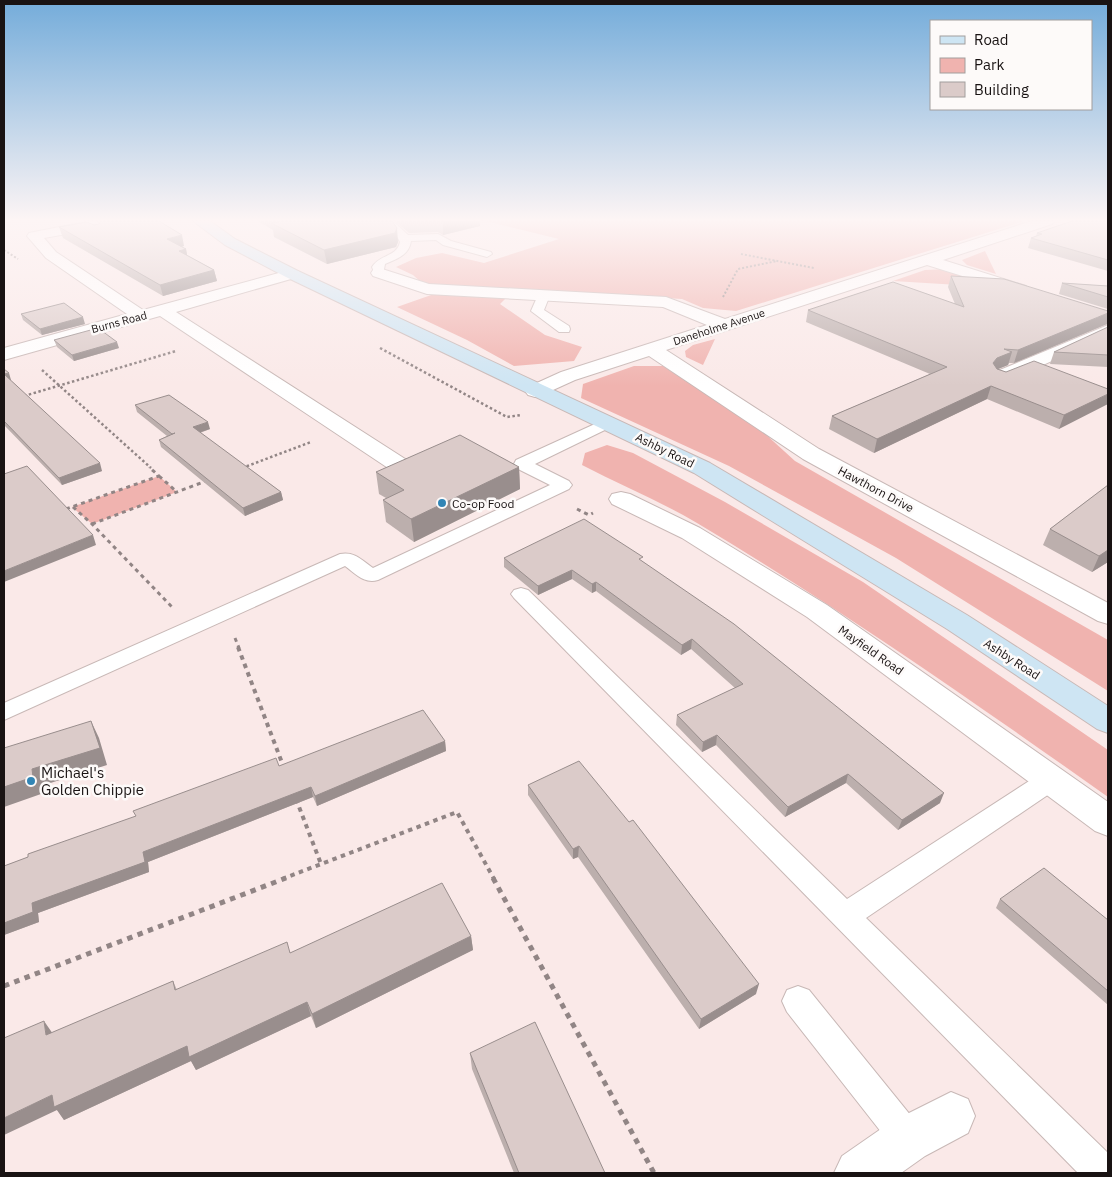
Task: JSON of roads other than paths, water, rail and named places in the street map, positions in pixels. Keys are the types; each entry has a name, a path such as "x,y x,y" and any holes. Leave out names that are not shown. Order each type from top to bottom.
{"street":[{"path":"82,276 141,316"},
{"name":"Burns Road","path":"12,352 285,276"},
{"name":"Ashby Road","path":"296,276 535,391 608,423 702,468 957,622 1108,721"},
{"path":"388,276 427,289 666,302 717,322"},
{"name":"Daneholme Avenue","path":"535,391 568,376 651,349 717,322 877,276"},
{"path":"978,276 1032,293"},
{"path":"162,310 405,470"},
{"path":"1001,376 1105,320"},
{"name":"Hawthorn Drive","path":"651,349 811,454 1108,615"},
{"name":"Mayfield Road","path":"621,499 691,533 817,611 1108,821"},
{"path":"860,1173 908,1139 952,1116"}],"lane":[{"path":"544,296 537,311 564,329"},
{"path":"4,712 347,558 371,576 563,485 522,464 608,423"},
{"path":"521,594 1103,1173"},
{"path":"844,917 1052,779"},
{"path":"798,1001 908,1139"}],"place":[{"name":"Co-op Food","path":"442,503"},
{"name":"Michael's Golden Chippie","path":"31,781"}]}
